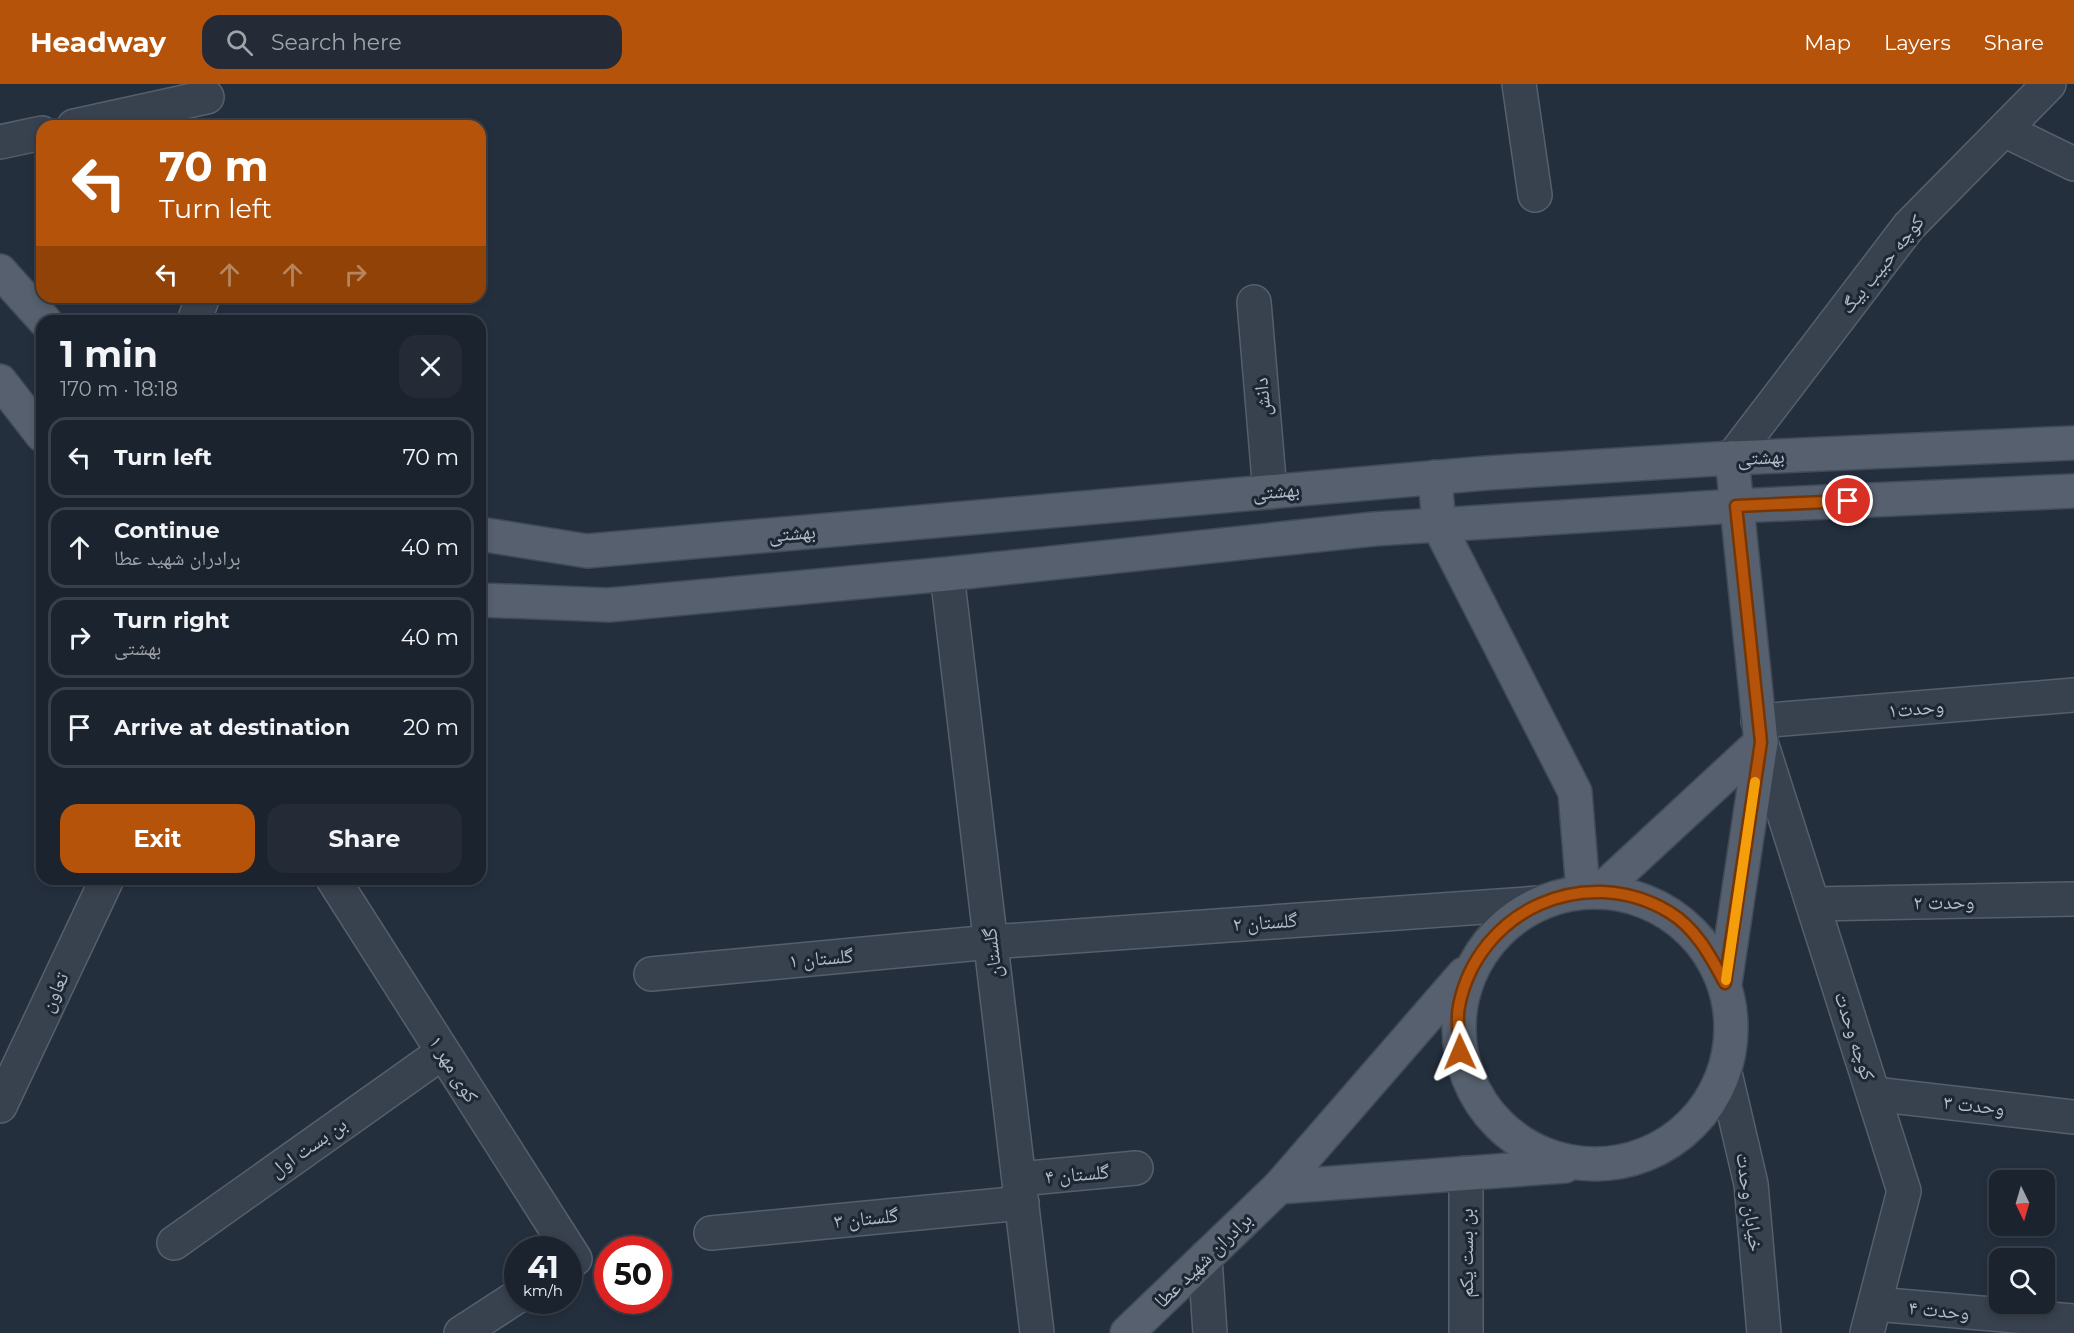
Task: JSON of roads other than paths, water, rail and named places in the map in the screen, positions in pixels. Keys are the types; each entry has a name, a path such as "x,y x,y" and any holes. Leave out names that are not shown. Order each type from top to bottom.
{"main road":[{"path":"0,271 40,315"},
{"path":"0,381 36,427"},
{"name":"بهشتی","path":"486,535 587,551 1435,477 1732,458 2074,443"},
{"path":"1725,983 1760,731 1732,458"},
{"path":"1435,477 1439,526 1575,792 1591,892"},
{"path":"486,600 609,605 948,574 1374,529 1736,506 2074,491"},
{"path":"1591,892 1760,731"},
{"path":"1279,1187 1629,1160 1670,1142 1703,1112 1725,1072 1733,1028 1725,983 1704,943 1670,912 1629,895 1591,892"},
{"name":"برادران شهید عطا","path":"1127,1333 1279,1187 1501,928 1539,903 1591,892"},
{"path":"1473,963 1459,1007 1460,1052 1475,1094 1503,1130 1521,1142 1540,1154 1584,1164"}],"street":[{"path":"1519,84 1535,195"},
{"name":"کوچه حبیب بیگ","path":"1732,458 1909,226 2049,84"},
{"path":"102,120 207,97"},
{"path":"2004,130 2074,164"},
{"path":"0,142 36,134"},
{"name":"دانش","path":"1254,302 1270,492"},
{"name":"گلستان","path":"948,574 1037,1333"},
{"name":"وحدت۱","path":"1760,731 2074,695"},
{"name":"کوچه وحدت","path":"1760,731 1904,1191 1871,1319"},
{"name":"تعاون","path":"0,1106 104,885"},
{"name":"کوی مهر ۱","path":"337,885 557,1236"},
{"name":"وحدت ۲","path":"1813,904 2074,899"},
{"name":"گلستان ۲","path":"991,942 1539,903"},
{"name":"گلستان ۱","path":"651,974 991,942"},
{"name":"بن بست اول","path":"174,1243 443,1052"},
{"name":"خیابان وحدت","path":"1725,1072 1751,1184 1764,1333"},
{"name":"وحدت ۳","path":"1874,1094 2074,1117"},
{"name":"گلستان ۴","path":"1020,1191 1136,1168"},
{"name":"بن بست یکم","path":"1466,1173 1466,1333"},
{"name":"گلستان ۳","path":"711,1233 1020,1191"},
{"path":"1205,1258 1209,1333"},
{"path":"461,1333 504,1305"},
{"name":"وحدت ۴","path":"1871,1319 2074,1321"}]}
